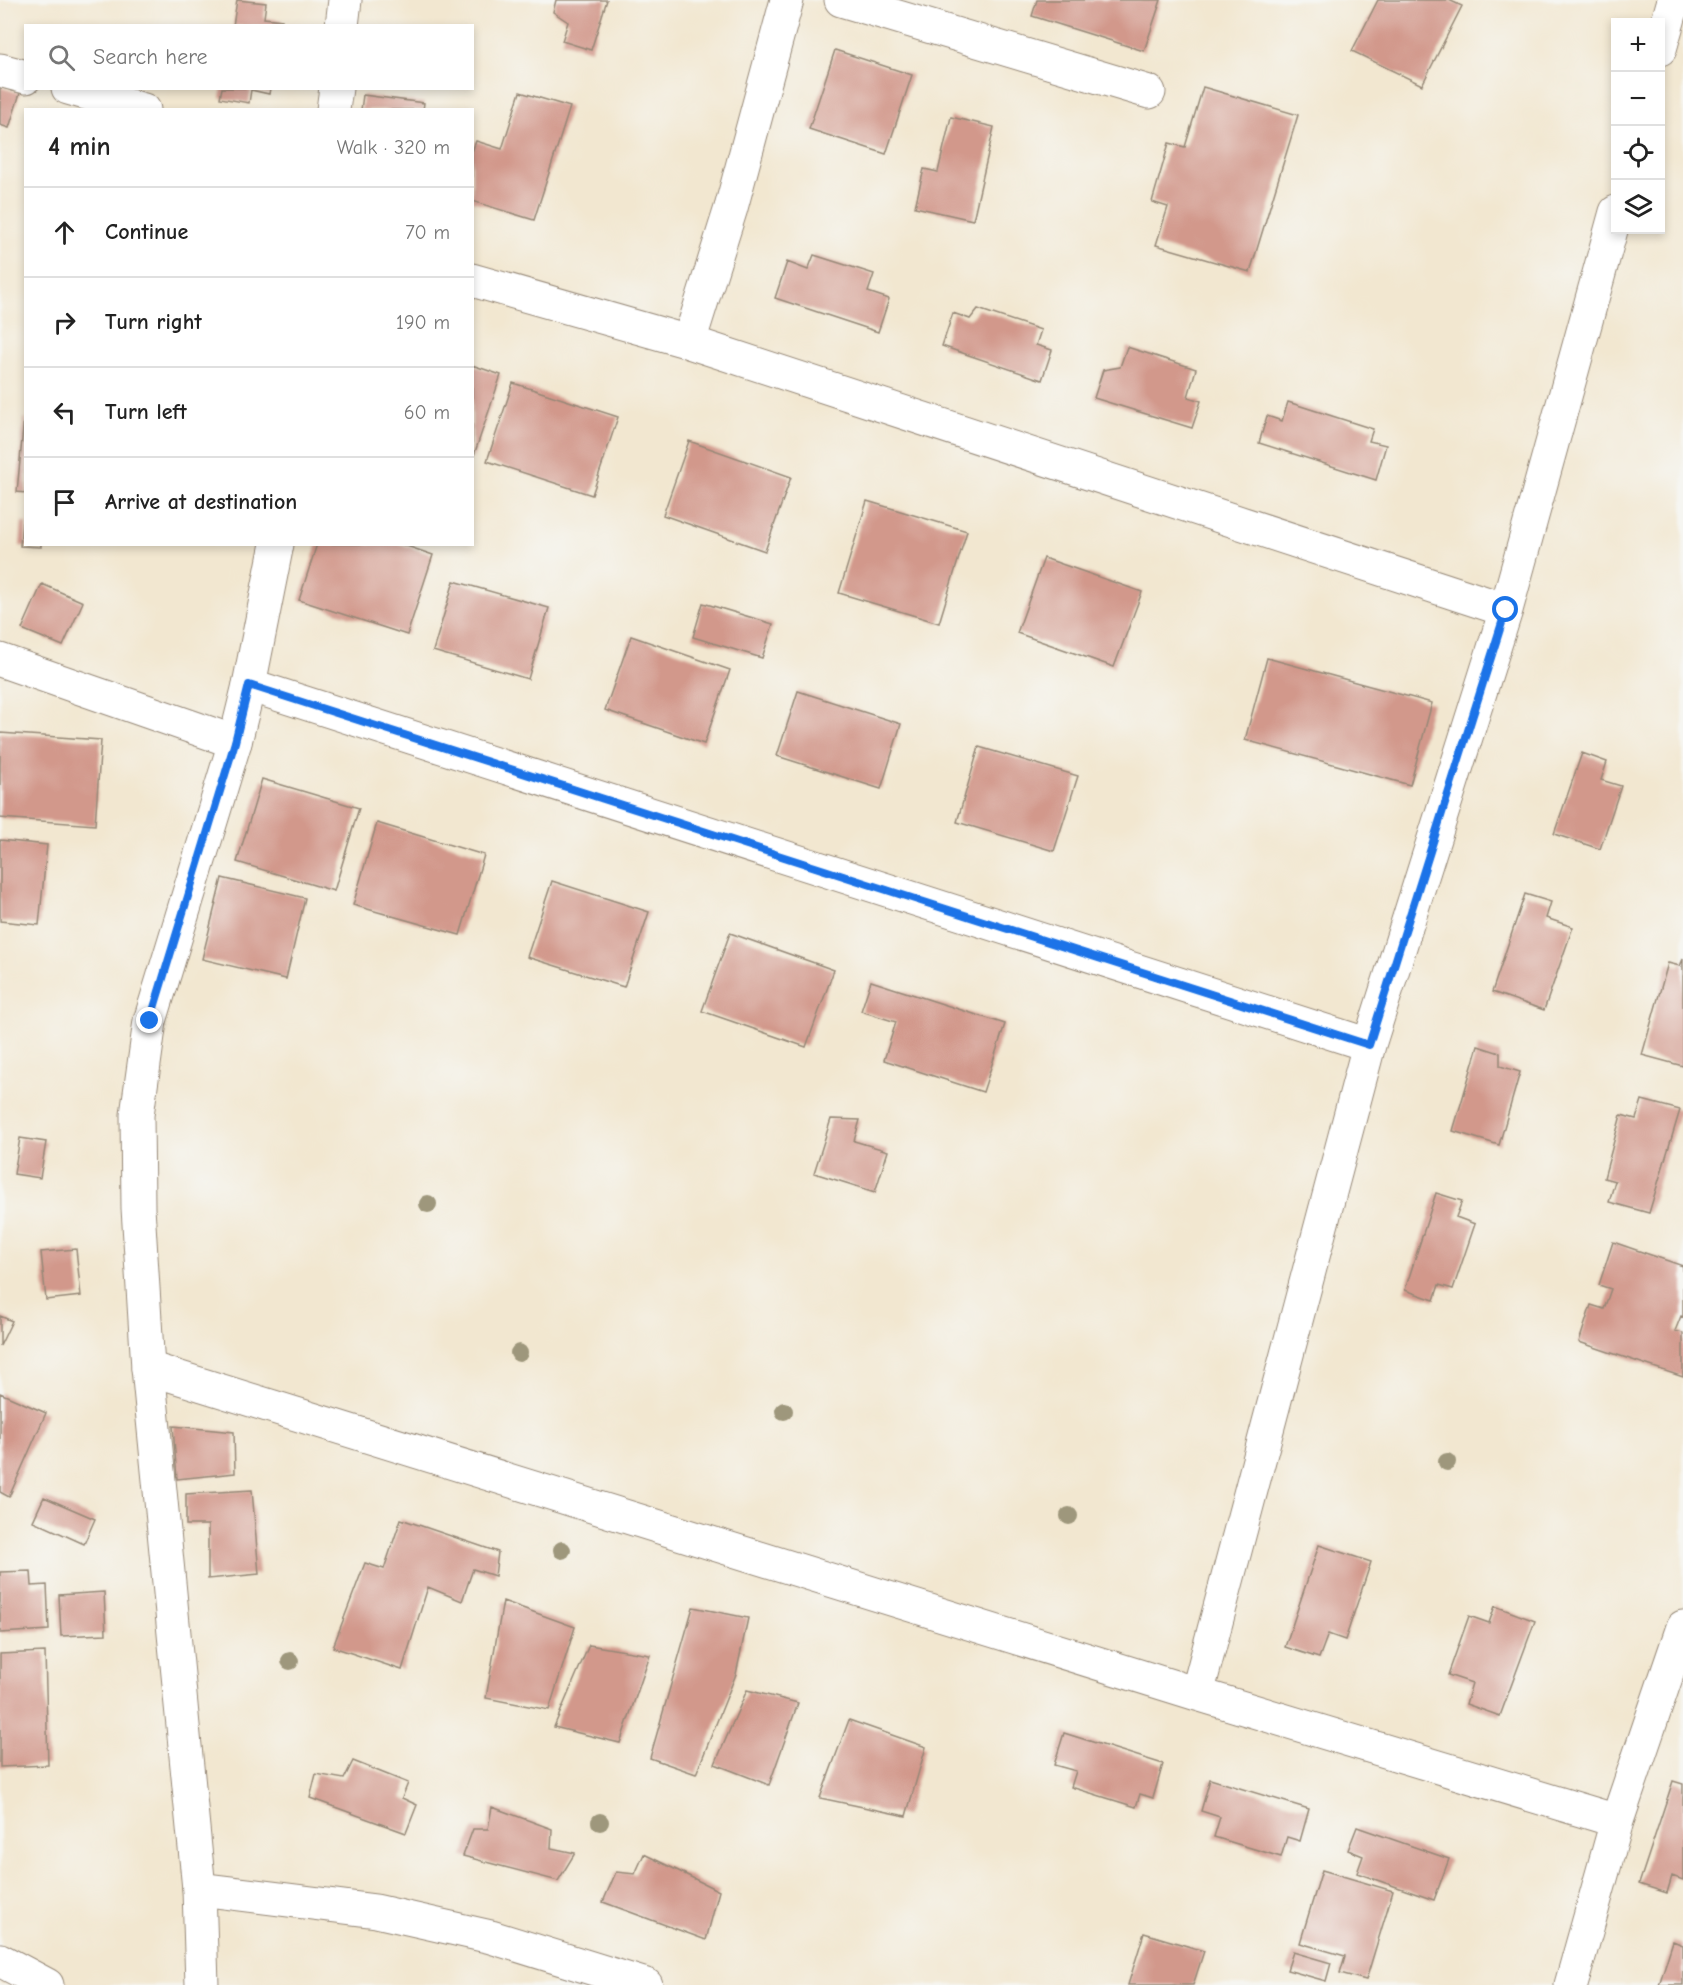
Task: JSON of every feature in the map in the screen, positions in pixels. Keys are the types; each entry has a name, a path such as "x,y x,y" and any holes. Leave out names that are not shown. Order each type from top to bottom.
{"main road":[{"path":"342,24 345,0"},
{"path":"689,342 731,208 787,0"},
{"path":"841,0 1149,92"},
{"path":"1665,32 1674,0"},
{"path":"0,70 24,76"},
{"path":"75,90 137,108"},
{"path":"333,108 336,90"},
{"path":"1197,1694 1369,1045 1506,610 1611,230"},
{"path":"474,281 689,342 1506,610"},
{"path":"202,1985 199,1889 147,1368 137,1115 150,1021 235,742 278,546"},
{"path":"0,660 235,742"},
{"path":"249,685 1369,1045"},
{"path":"147,1368 1197,1694 1617,1821"},
{"path":"1571,1985 1617,1821 1683,1627"},
{"path":"199,1889 376,1911 491,1937 646,1985"},
{"path":"0,1960 47,1985"}],"building":[{"path":"237,0 266,3 264,18 282,20 281,24 233,24"},
{"path":"556,0 607,0 591,50 562,41 568,22 553,12"},
{"path":"1037,0 1161,0 1144,51 1032,16"},
{"path":"1378,0 1449,0 1462,6 1422,85 1352,51"},
{"path":"835,50 912,75 886,154 809,129"},
{"path":"0,87 20,93 9,128 0,125"},
{"path":"1203,87 1298,115 1250,272 1156,245 1168,207 1152,202 1169,143 1185,147"},
{"path":"222,90 251,90 249,103 220,98"},
{"path":"251,90 270,90 269,94"},
{"path":"520,92 570,107 534,220 474,202 474,146 476,141 502,149"},
{"path":"363,95 424,103 423,108 361,108"},
{"path":"951,117 994,127 973,220 915,207 924,169 938,172"},
{"path":"814,255 874,274 868,292 889,299 878,332 775,298 787,262 808,270"},
{"path":"978,309 1041,330 1036,345 1052,350 1042,380 942,346 953,313 970,319"},
{"path":"1127,347 1196,369 1188,397 1201,401 1192,428 1094,398 1103,370 1120,367"},
{"path":"474,366 501,375 474,455"},
{"path":"513,383 618,417 592,495 487,461"},
{"path":"1288,402 1373,429 1369,441 1386,445 1376,480 1259,443 1267,416 1282,421"},
{"path":"24,418 24,493 17,492"},
{"path":"689,441 791,477 765,551 663,515"},
{"path":"867,501 967,531 939,623 839,593"},
{"path":"22,523 24,523 24,546 41,547 20,546"},
{"path":"316,546 407,546 433,555 407,635 299,600"},
{"path":"1044,558 1142,592 1114,667 1017,633"},
{"path":"454,581 549,608 528,679 433,651"},
{"path":"42,584 83,602 63,646 22,629"},
{"path":"703,603 773,624 762,658 693,637"},
{"path":"631,636 730,670 704,744 605,710"},
{"path":"1267,658 1432,703 1410,785 1245,740"},
{"path":"798,691 901,724 881,789 777,756"},
{"path":"0,733 101,740 95,825 0,818"},
{"path":"979,747 1078,776 1054,851 957,822"},
{"path":"1582,753 1607,762 1601,780 1621,786 1600,849 1554,834"},
{"path":"262,779 359,808 334,891 237,862"},
{"path":"377,823 484,855 460,935 353,905"},
{"path":"0,840 47,845 39,925 0,921"},
{"path":"222,878 305,898 286,979 202,959"},
{"path":"552,881 649,912 624,987 527,957"},
{"path":"1525,894 1551,902 1546,918 1573,927 1544,1010 1492,992"},
{"path":"730,933 834,970 806,1047 702,1011"},
{"path":"1683,959 1683,1066 1642,1055 1668,963 1680,966"},
{"path":"871,981 1005,1024 983,1092 884,1060 896,1022 861,1011"},
{"path":"1478,1046 1500,1053 1500,1066 1520,1072 1499,1145 1453,1131"},
{"path":"1642,1100 1680,1110 1649,1213 1609,1202 1615,1181 1604,1178 1621,1115 1636,1119"},
{"path":"831,1119 860,1120 854,1141 888,1151 875,1192 814,1173"},
{"path":"20,1138 46,1142 40,1178 14,1174"},
{"path":"1436,1193 1462,1201 1456,1217 1475,1224 1453,1289 1439,1285 1434,1300 1405,1290"},
{"path":"1613,1242 1683,1266 1683,1317 1681,1316 1675,1331 1683,1333 1683,1377 1579,1342 1591,1305 1604,1309 1611,1289 1599,1285"},
{"path":"76,1249 81,1296 46,1300 41,1252"},
{"path":"0,1316 12,1321 0,1346"},
{"path":"0,1393 46,1413 9,1497 0,1492"},
{"path":"173,1426 234,1432 235,1473 177,1479"},
{"path":"252,1490 259,1574 208,1579 208,1525 186,1525 186,1494"},
{"path":"44,1497 95,1519 84,1544 33,1521"},
{"path":"401,1519 498,1552 495,1576 473,1569 462,1601 428,1587 402,1670 333,1647 365,1563 384,1569"},
{"path":"1319,1545 1371,1562 1345,1640 1328,1634 1319,1658 1285,1647"},
{"path":"31,1571 32,1586 47,1585 49,1630 0,1633 0,1572"},
{"path":"104,1592 106,1634 61,1636 59,1595"},
{"path":"503,1601 575,1627 549,1710 486,1698"},
{"path":"1495,1606 1535,1621 1500,1716 1466,1704 1472,1683 1448,1675 1469,1616 1489,1623"},
{"path":"693,1607 748,1618 736,1674 696,1774 650,1758"},
{"path":"589,1645 650,1655 620,1743 554,1727"},
{"path":"45,1652 48,1765 0,1767 0,1654"},
{"path":"747,1690 798,1703 769,1785 715,1764"},
{"path":"849,1720 926,1747 906,1816 820,1798"},
{"path":"1064,1733 1163,1764 1153,1798 1140,1794 1136,1807 1071,1787 1076,1771 1054,1765"},
{"path":"353,1761 408,1783 402,1798 417,1805 406,1833 310,1798 316,1774 344,1779"},
{"path":"1210,1779 1309,1809 1300,1841 1287,1837 1281,1857 1214,1837 1220,1817 1201,1811"},
{"path":"1673,1781 1683,1784 1683,1880 1672,1876 1667,1893 1639,1884"},
{"path":"492,1807 552,1829 551,1848 575,1853 558,1881 463,1856 473,1829 488,1829"},
{"path":"1357,1827 1449,1859 1434,1900 1357,1873 1363,1856 1348,1850"},
{"path":"644,1854 719,1891 706,1940 603,1902 616,1872 635,1874"},
{"path":"1322,1870 1393,1891 1366,1980 1340,1973 1345,1956 1300,1943"},
{"path":"1144,1933 1204,1951 1193,1985 1128,1985"},
{"path":"1673,1941 1683,1945 1683,1985 1659,1985"},
{"path":"1293,1952 1331,1963 1326,1981 1287,1970"}],"route":[{"path":"150,1021 235,742 249,685 1369,1045 1506,610"}]}
